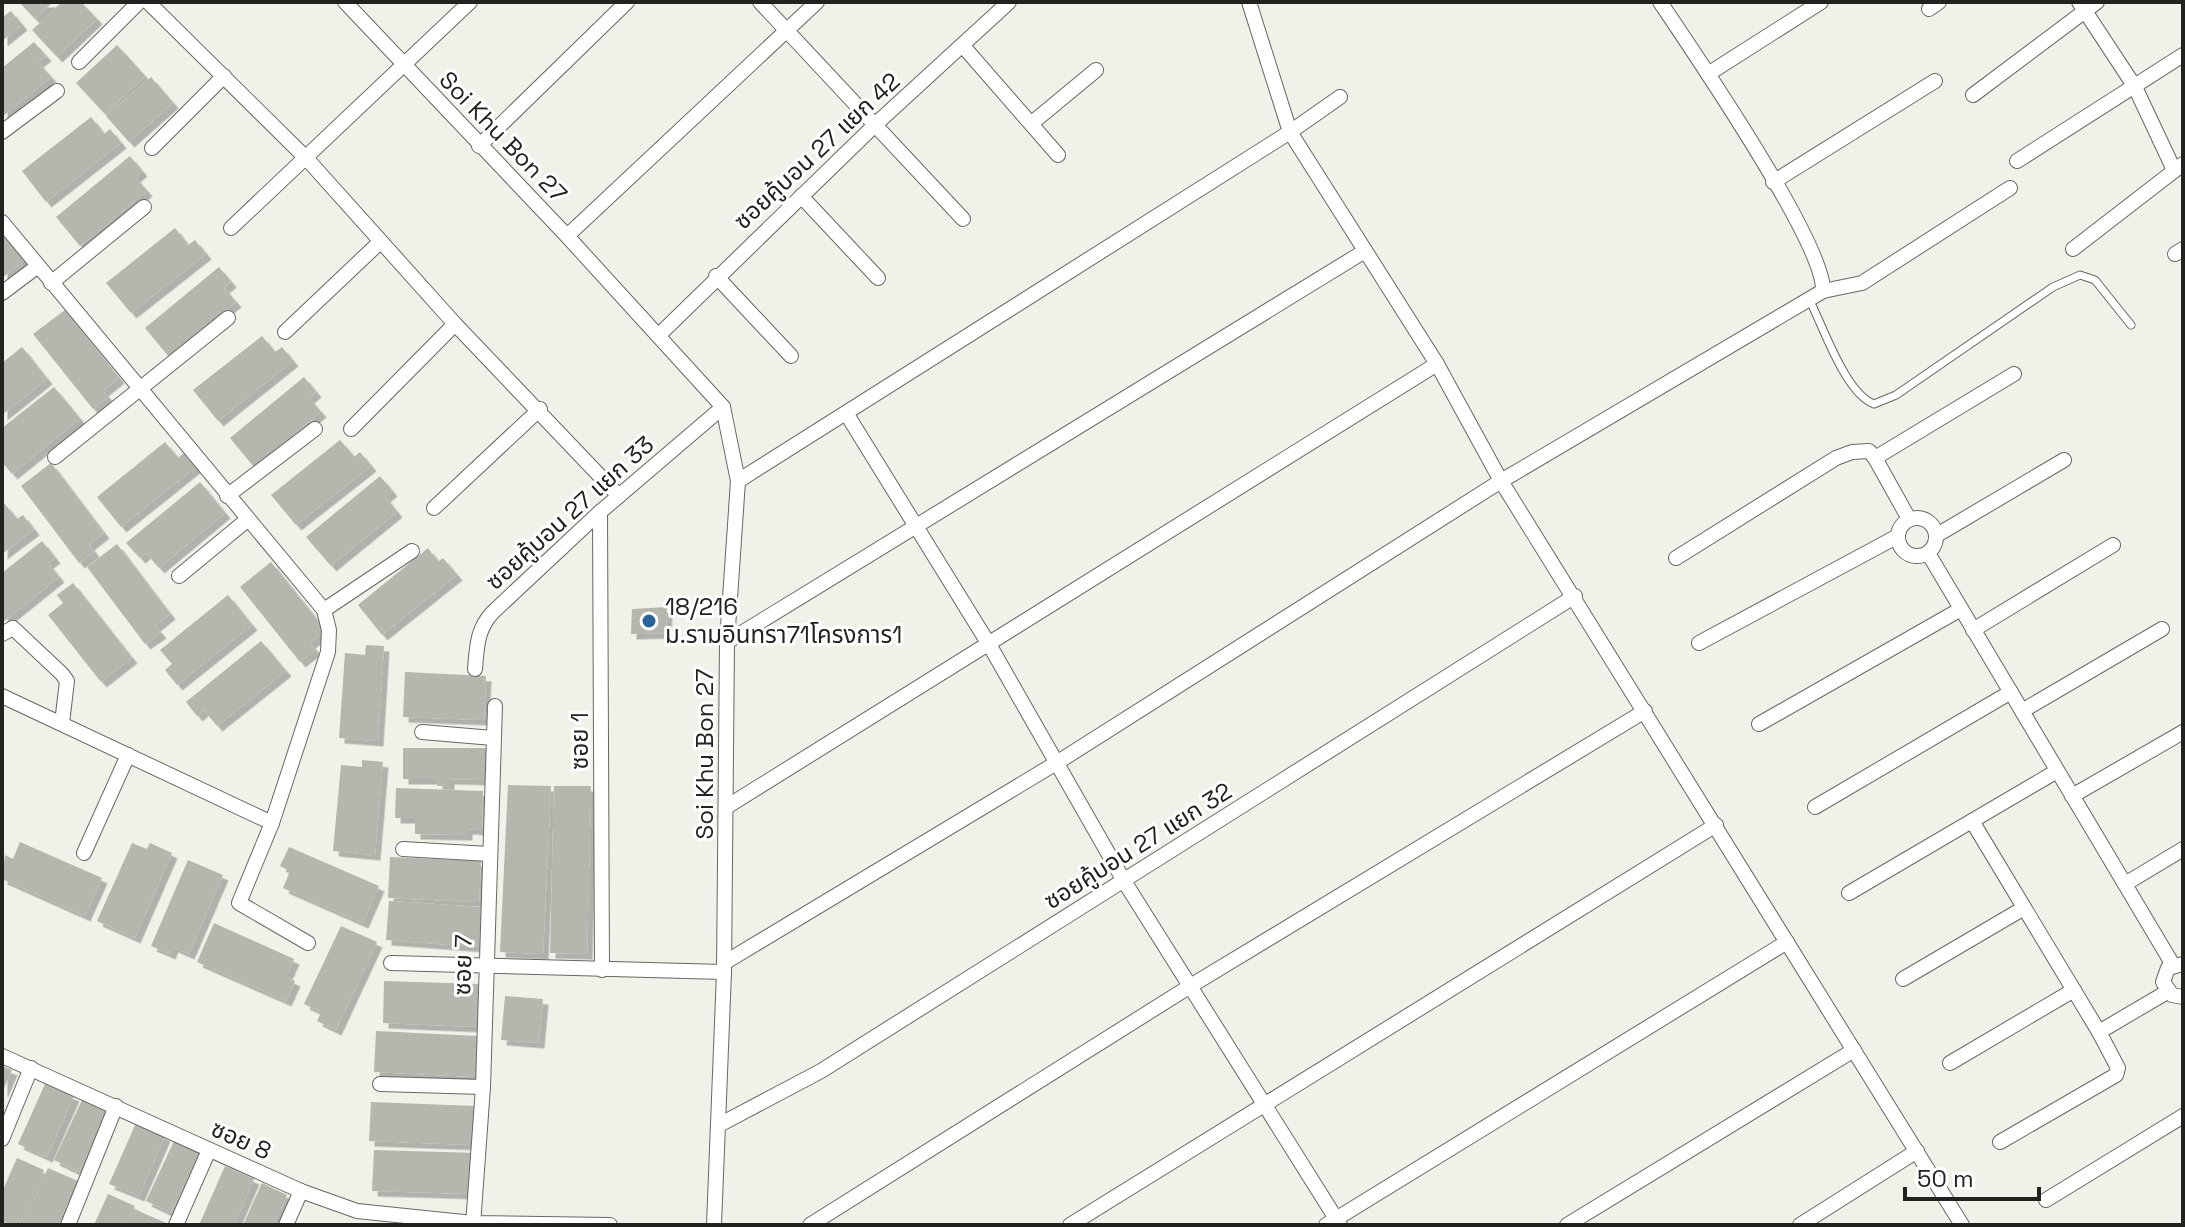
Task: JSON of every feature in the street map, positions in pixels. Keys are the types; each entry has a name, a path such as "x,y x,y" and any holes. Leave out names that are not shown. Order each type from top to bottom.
{"street":[{"path":"79,62 139,2"},
{"path":"148,2 307,159 455,324 540,409 619,496"},
{"name":"Soi Khu Bon 27","path":"345,2 567,236 723,407 738,481 727,642 728,806 714,1225"},
{"path":"231,228 470,2"},
{"path":"479,146 627,2"},
{"path":"760,2 877,123 963,219"},
{"path":"567,236 817,2"},
{"name":"ซอยคู้บอน 27 แยก 42","path":"659,335 716,276 1009,2"},
{"path":"1249,2 1290,132 1437,364 1501,481 1962,1225"},
{"path":"1660,2 1773,182 1819,264 1823,291"},
{"path":"1708,74 1821,2"},
{"path":"1973,95 2087,5 2178,167 2073,249"},
{"path":"963,46 1058,155"},
{"path":"2017,161 2183,55"},
{"path":"1032,123 1096,70"},
{"path":"152,148 224,76"},
{"path":"1773,182 1935,81"},
{"path":"2,132 57,91"},
{"path":"738,481 1290,132 1340,97"},
{"path":"391,963 602,970 724,967 1058,762 1501,481 1823,291 1862,283 2010,188"},
{"path":"801,196 878,278"},
{"path":"51,283 144,207"},
{"path":"2,222 324,610 329,630 328,652 272,823 239,903 308,943"},
{"path":"285,332 380,242"},
{"path":"727,642 1365,251"},
{"path":"2,293 38,266"},
{"path":"716,276 791,356"},
{"path":"55,457 228,318"},
{"path":"351,429 455,324"},
{"path":"728,806 990,646 1437,364"},
{"path":"1875,458 2014,374"},
{"name":"ซอยคู้บอน 27 แยก 33","path":"475,669 483,622 600,512 723,407"},
{"path":"434,508 540,409"},
{"path":"846,413 990,646 1124,881 1192,985 1334,1223 1787,942"},
{"path":"227,496 315,429"},
{"path":"1676,558 1836,458 1862,449 1875,458 1909,519"},
{"path":"1928,553 1937,535 2064,460"},
{"name":"ซอย 1","path":"600,512 602,970"},
{"path":"1909,519 1924,519 1937,535"},
{"path":"1699,643 1898,536 1909,519"},
{"path":"179,576 247,520"},
{"path":"1898,536 1907,554 1928,553"},
{"path":"1973,630 2113,545"},
{"path":"324,610 412,551"},
{"path":"1928,553 2125,884 2178,964 2163,977 2167,992"},
{"name":"ซอยคู้บอน 27 แยก 32","path":"719,1125 821,1071 1575,596"},
{"path":"1759,724 1961,609"},
{"path":"2,634 13,628 22,633 67,681 62,723"},
{"path":"2022,711 2162,629"},
{"path":"1815,807 2011,692"},
{"path":"2,696 272,823"},
{"name":"ซอย 7","path":"473,1224 483,1087 495,706"},
{"path":"810,1225 1192,985 1645,711"},
{"path":"422,732 493,738"},
{"path":"2072,796 2183,732"},
{"path":"84,853 128,755"},
{"path":"1849,893 2057,771"},
{"path":"1972,821 2118,1068 2116,1075 2000,1142"},
{"path":"1070,1225 1716,825"},
{"path":"403,849 489,854"},
{"path":"2125,884 2183,849"},
{"path":"1903,979 2024,908"},
{"path":"1950,1063 2074,990"},
{"path":"2099,1032 2167,992 2183,997"},
{"path":"1567,1225 1854,1050"},
{"name":"ซอย 8","path":"2,1056 301,1191 376,1216 473,1224 610,1225"},
{"path":"2,1139 31,1068"},
{"path":"380,1084 483,1087"},
{"path":"68,1225 116,1106"},
{"path":"2046,1200 2183,1116"},
{"path":"176,1225 209,1150"},
{"path":"1800,1225 1917,1151"},
{"path":"286,1225 301,1191"}],"lane":[{"path":"1810,301 1850,383 1864,400 1874,404 1896,395 2053,287 2080,275 2095,280 2131,325"}],"building":[{"path":"19,2 53,2 35,19"},
{"path":"62,2 81,2 97,19 57,57 32,30"},
{"path":"11,11 22,25 2,41 2,13 4,16"},
{"path":"34,42 46,56 38,62 51,77 2,117 2,68"},
{"path":"117,45 145,76 105,114 76,83"},
{"path":"151,77 173,103 129,142 106,116"},
{"path":"91,117 104,134 110,129 121,143 46,202 22,171"},
{"path":"130,156 142,171 135,177 147,191 80,246 56,217"},
{"path":"175,228 188,245 195,240 206,254 131,313 106,283"},
{"path":"2,230 26,259 2,278"},
{"path":"219,267 231,282 224,288 236,302 169,357 145,328"},
{"path":"65,310 119,378 103,391 108,397 93,409 33,334"},
{"path":"262,336 275,352 282,347 293,361 218,421 193,390"},
{"path":"22,347 47,379 2,415 2,363"},
{"path":"304,377 316,392 309,398 321,412 254,467 230,438"},
{"path":"54,387 80,419 12,474 2,462 2,428"},
{"path":"340,440 354,457 360,452 371,466 296,525 271,495"},
{"path":"165,442 178,458 184,453 196,467 121,527 97,497"},
{"path":"51,463 104,533 89,545 94,552 79,563 21,486"},
{"path":"380,476 392,491 385,497 397,512 331,566 306,537"},
{"path":"200,482 225,513 159,568 146,553 140,558 126,543"},
{"path":"4,503 17,519 23,515 34,530 2,554"},
{"path":"42,541 55,558 48,563 59,577 2,623 2,573"},
{"path":"117,544 170,614 155,626 161,633 145,644 87,567"},
{"path":"428,548 438,562 443,558 457,575 382,635 358,605"},
{"path":"271,562 326,631 310,643 315,650 300,662 240,587"},
{"path":"73,583 132,658 101,682 48,615 63,603 57,595"},
{"path":"228,595 252,625 177,685 165,670 172,664 160,650"},
{"name":"18/216 ม.รามอินทรา71โครงการ1","path":"667,607 666,633 631,634 632,609"},
{"path":"261,641 286,671 217,726 204,710 197,716 186,702"},
{"path":"366,645 384,646 378,741 339,738 345,653 365,655"},
{"path":"405,672 486,676 484,720 403,717"},
{"path":"403,748 486,748 486,780 449,779 449,786 437,786 437,779 403,779"},
{"path":"362,760 383,762 375,855 333,851 341,765 362,767"},
{"path":"508,785 551,786 543,954 500,952"},
{"path":"554,786 591,786 587,954 550,953"},
{"path":"396,788 483,791 482,830 467,829 467,835 415,834 415,818 395,818"},
{"path":"20,842 102,878 85,916 2,879 5,855 13,859"},
{"path":"132,843 147,849 150,843 172,853 135,938 97,921"},
{"path":"289,847 379,886 363,923 283,888 290,871 280,866"},
{"path":"390,857 481,861 479,902 388,898"},
{"path":"188,860 223,875 189,954 173,947 170,954 151,946"},
{"path":"389,901 481,907 479,947 386,940"},
{"path":"214,923 294,959 286,977 295,981 286,1001 197,962"},
{"path":"341,926 377,942 336,1030 317,1021 321,1012 304,1004"},
{"path":"384,981 479,984 477,1027 383,1023"},
{"path":"505,996 543,999 539,1043 501,1040"},
{"path":"376,1031 478,1036 476,1077 374,1072"},
{"path":"2,1066 12,1070 2,1093"},
{"path":"45,1084 74,1096 47,1157 18,1144"},
{"path":"82,1100 107,1112 79,1172 54,1160"},
{"path":"371,1102 476,1106 474,1145 369,1141"},
{"path":"136,1123 165,1136 139,1196 109,1184"},
{"path":"174,1141 199,1153 171,1213 146,1201"},
{"path":"374,1150 477,1153 474,1194 372,1191"},
{"path":"17,1158 44,1170 19,1225 10,1225 2,1221 2,1192"},
{"path":"225,1166 254,1179 234,1225 199,1225"},
{"path":"48,1168 78,1181 58,1225 22,1225"},
{"path":"262,1183 287,1195 273,1225 243,1225"},
{"path":"108,1194 135,1206 126,1225 94,1225"},
{"path":"136,1210 171,1225 130,1225"}],"place":[{"name":"18/216 ม.รามอินทรา71โครงการ1","path":"649,621"}]}
